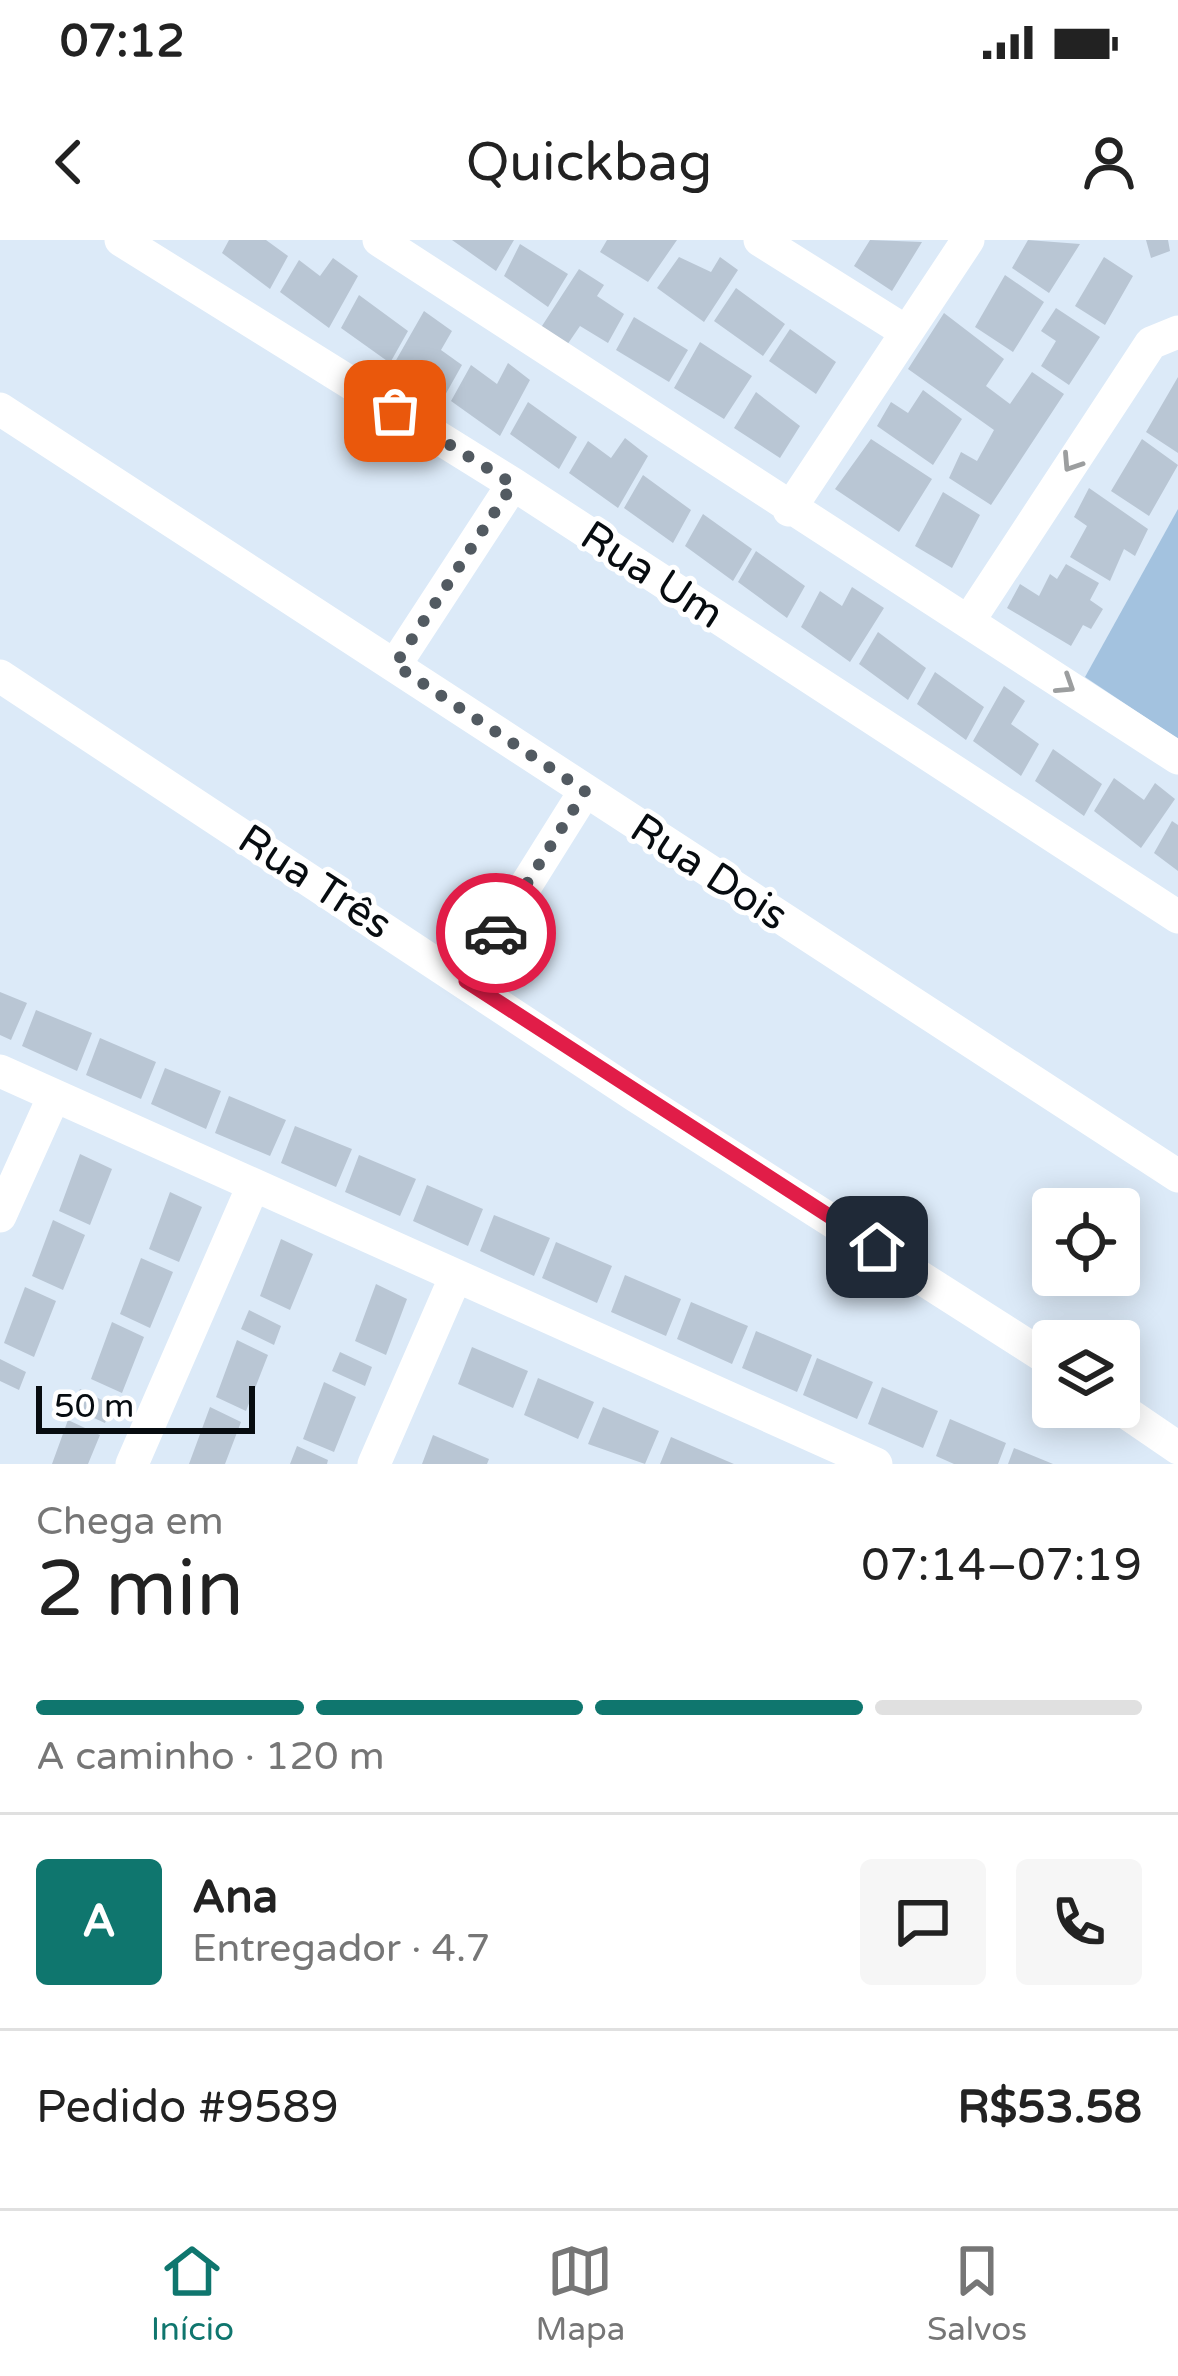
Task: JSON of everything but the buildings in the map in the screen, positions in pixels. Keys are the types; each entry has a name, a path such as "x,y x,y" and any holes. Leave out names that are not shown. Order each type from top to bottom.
{"street":[{"name":"Rua Um","path":"121,240 513,484 1178,916"},
{"path":"379,240 1178,758"},
{"path":"760,240 905,331"},
{"path":"789,510 968,240"},
{"path":"968,622 1151,343 1178,332"},
{"name":"Rua Dois","path":"0,409 1178,1176"},
{"path":"395,665 513,484"},
{"name":"Rua Três","path":"0,676 1032,1348"},
{"path":"466,981 585,791"},
{"path":"0,1071 876,1464"},
{"path":"0,1216 54,1096"},
{"path":"132,1464 253,1186"},
{"path":"374,1464 455,1278"},
{"path":"1140,1422 1178,1448"}],"shaded area":[{"path":"1178,509 1178,739 1085,677"}],"way so far":[{"path":"395,411 513,484 395,665 585,791 496,933"}],"route":[{"path":"496,933 466,981 636,1096 877,1247"}]}
